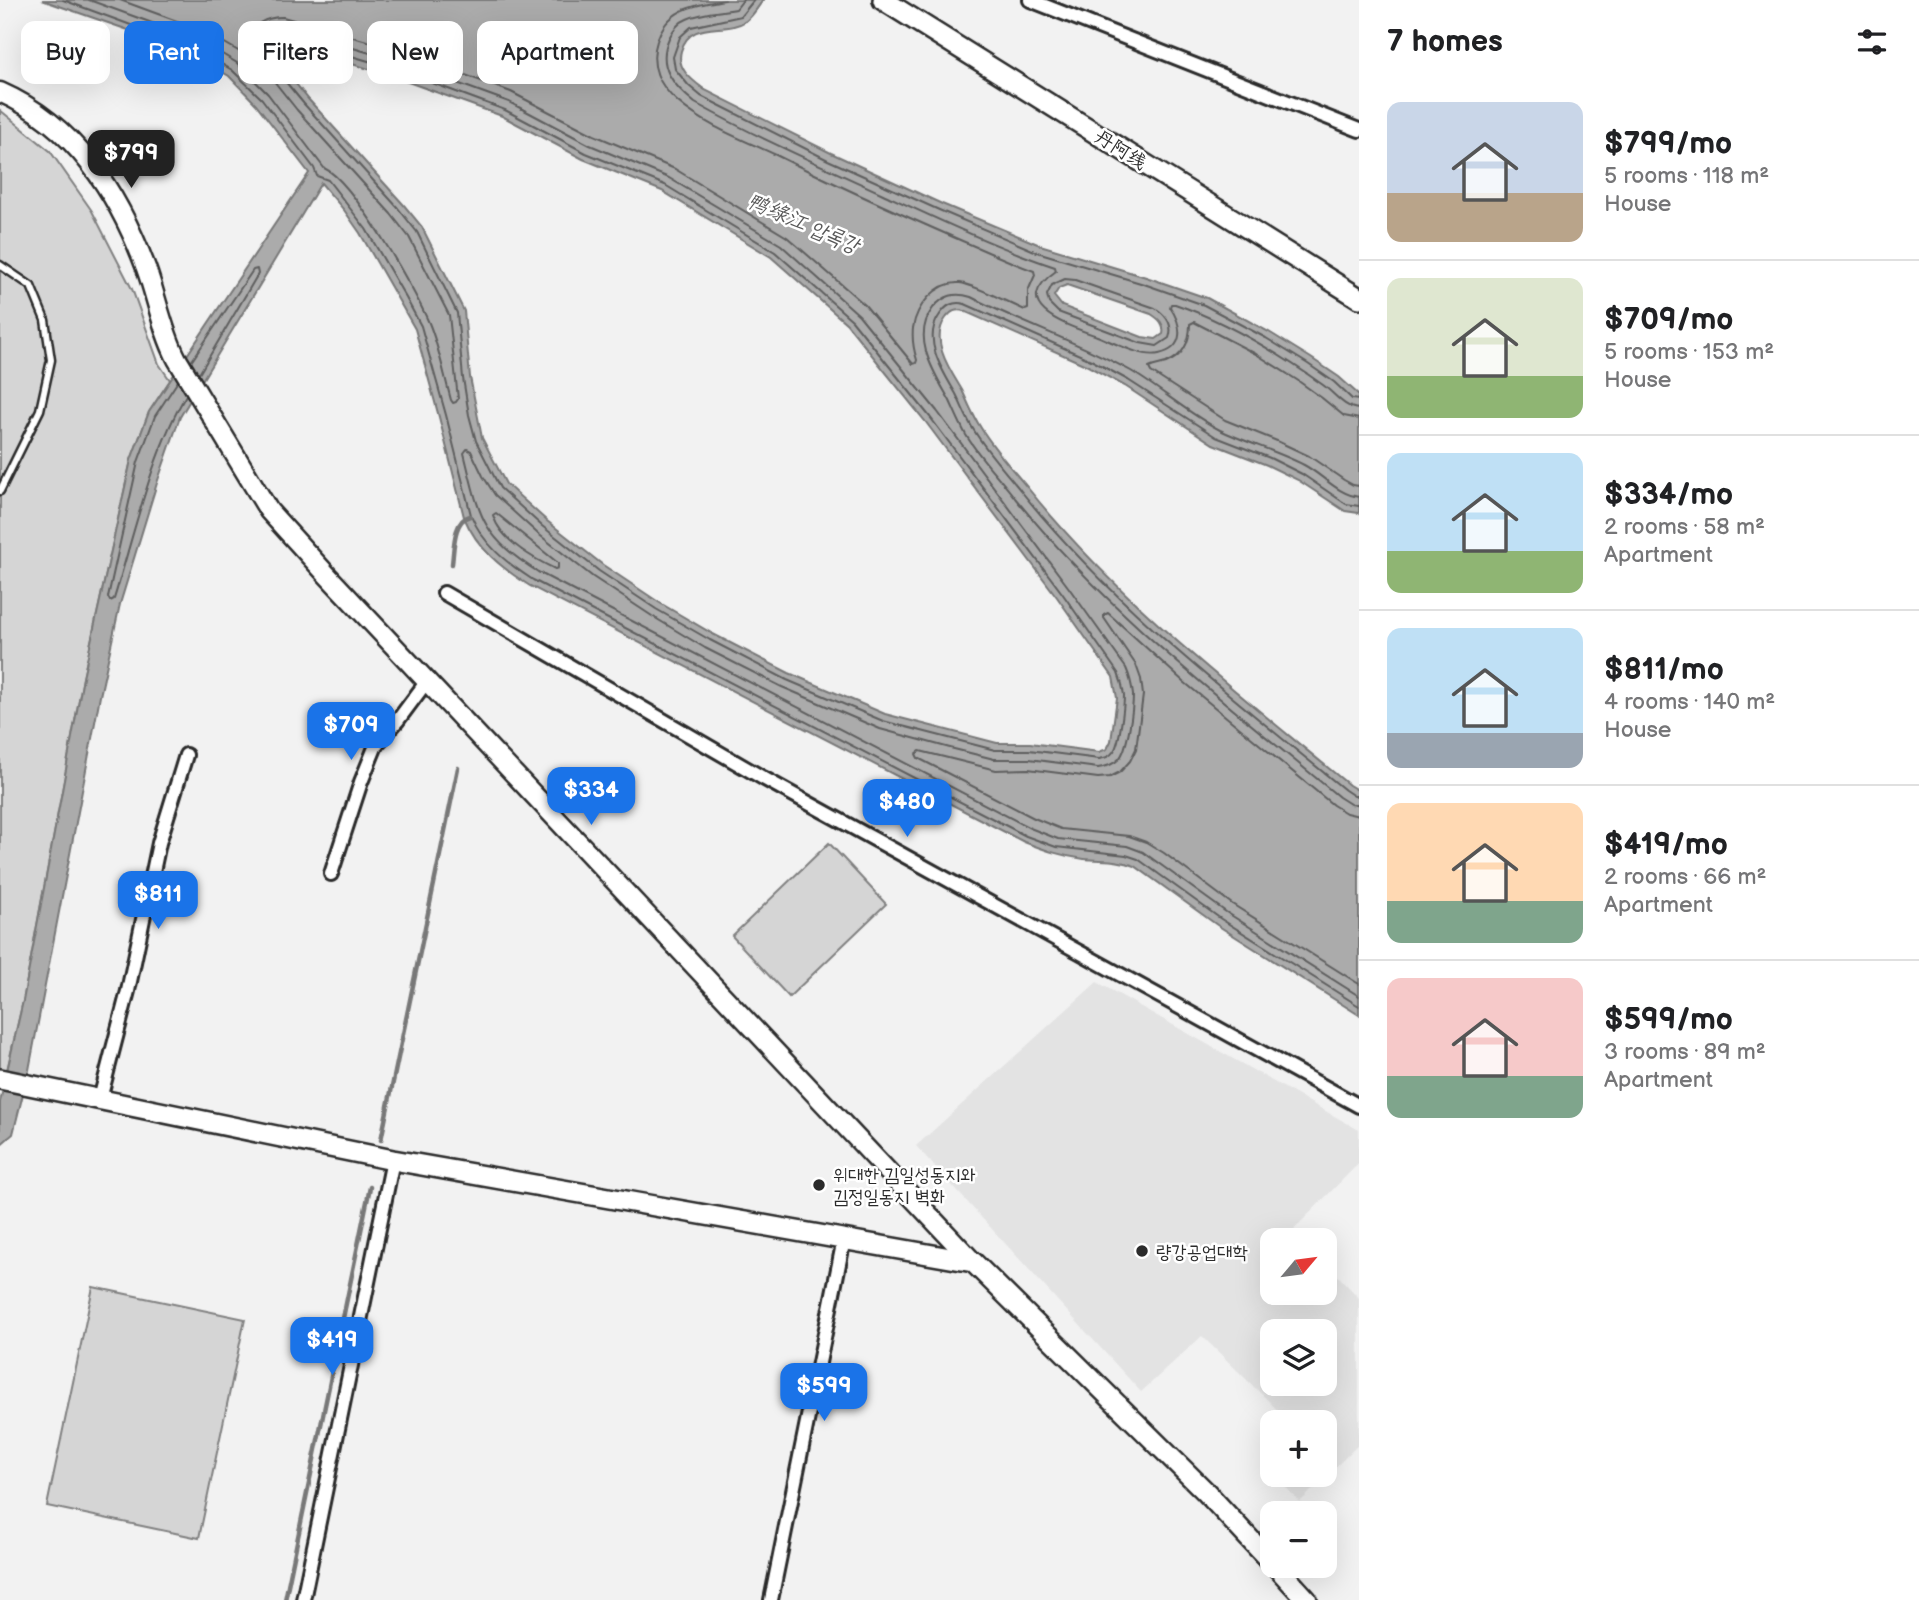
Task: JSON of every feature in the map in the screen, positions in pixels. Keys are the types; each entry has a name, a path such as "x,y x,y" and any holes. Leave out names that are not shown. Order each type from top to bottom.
{"main road":[{"name":"丹阿线","path":"884,0 1359,298"},
{"path":"0,92 20,101 61,132 90,161 107,186 146,268 167,339 200,399 269,511 973,1262 1206,1492 1260,1549"},
{"path":"0,1079 393,1160 973,1262"},
{"path":"1287,1578 1307,1600"}],"street":[{"path":"1030,0 1359,130"},
{"path":"444,593 763,778 1359,1106"},
{"path":"331,874 376,745 427,681"},
{"path":"100,1099 128,991 159,844 186,755"},
{"path":"303,1600 393,1160"},
{"path":"771,1600 844,1239"}],"lane":[{"path":"0,265 30,286 46,320 51,360 40,410 0,491"}],"shaded area":[{"path":"0,110 50,151 92,211 132,289 159,364 170,380 149,412 131,460 83,678 23,1001 7,1070 0,1068"},
{"path":"829,843 886,904 789,997 732,936"},
{"name":"량강공업대학","path":"1097,982 1359,1130 1359,1163 1295,1228 1260,1228 1260,1306 1337,1306 1337,1275 1359,1298 1359,1444 1337,1466 1337,1410 1278,1410 1263,1396 1337,1396 1337,1319 1260,1319 1260,1393 1202,1336 1141,1392 916,1146"},
{"path":"93,1287 245,1319 199,1538 47,1506"},
{"name":"량강공업대학","path":"1286,1487 1315,1487 1301,1501"}],"water":[{"name":"鸭绿江 압록강","path":"42,0 763,0 746,21 738,25 700,31 692,34 686,41 680,57 683,69 705,90 831,153 1040,245 1207,298 1269,332 1339,377 1359,395 1359,513 1345,511 1298,480 1213,444 1125,386 1088,366 964,311 954,311 941,327 940,345 943,355 981,428 1063,529 1100,569 1180,644 1359,791 1359,1015 1217,925 1135,866 1116,861 1068,856 1024,842 530,586 500,565 476,539 464,517 415,329 360,233 321,183 180,417 157,483 120,604 29,1070 13,1134 0,1145 0,1102 23,1001 83,678 131,460 149,412 309,173 256,104 224,73 224,21 124,21 124,29 110,24 110,21 102,21","holes":["238,21 353,21 353,64 367,68 367,21 463,21 463,84 414,84 502,116 583,159 662,191 771,257 847,324 925,421 1057,597 1113,677 1117,698 1111,741 1107,749 1099,752 1030,743 997,743 885,714 789,673 713,634 603,565 547,521 506,484 482,438 470,377 464,311 422,227 296,84 238,84","1067,285 1151,314 1163,327 1163,334 1156,339 1142,337 1062,306 1054,296 1059,288"]}],"waterway":[{"path":"452,564 457,529 460,523 470,516"},
{"path":"381,1140 458,768"},
{"path":"285,1600 370,1187"}],"place":[{"name":"위대한 김일성동지와 김정일동지 벽화","path":"819,1185"},
{"name":"량강공업대학","path":"1142,1251"}]}
